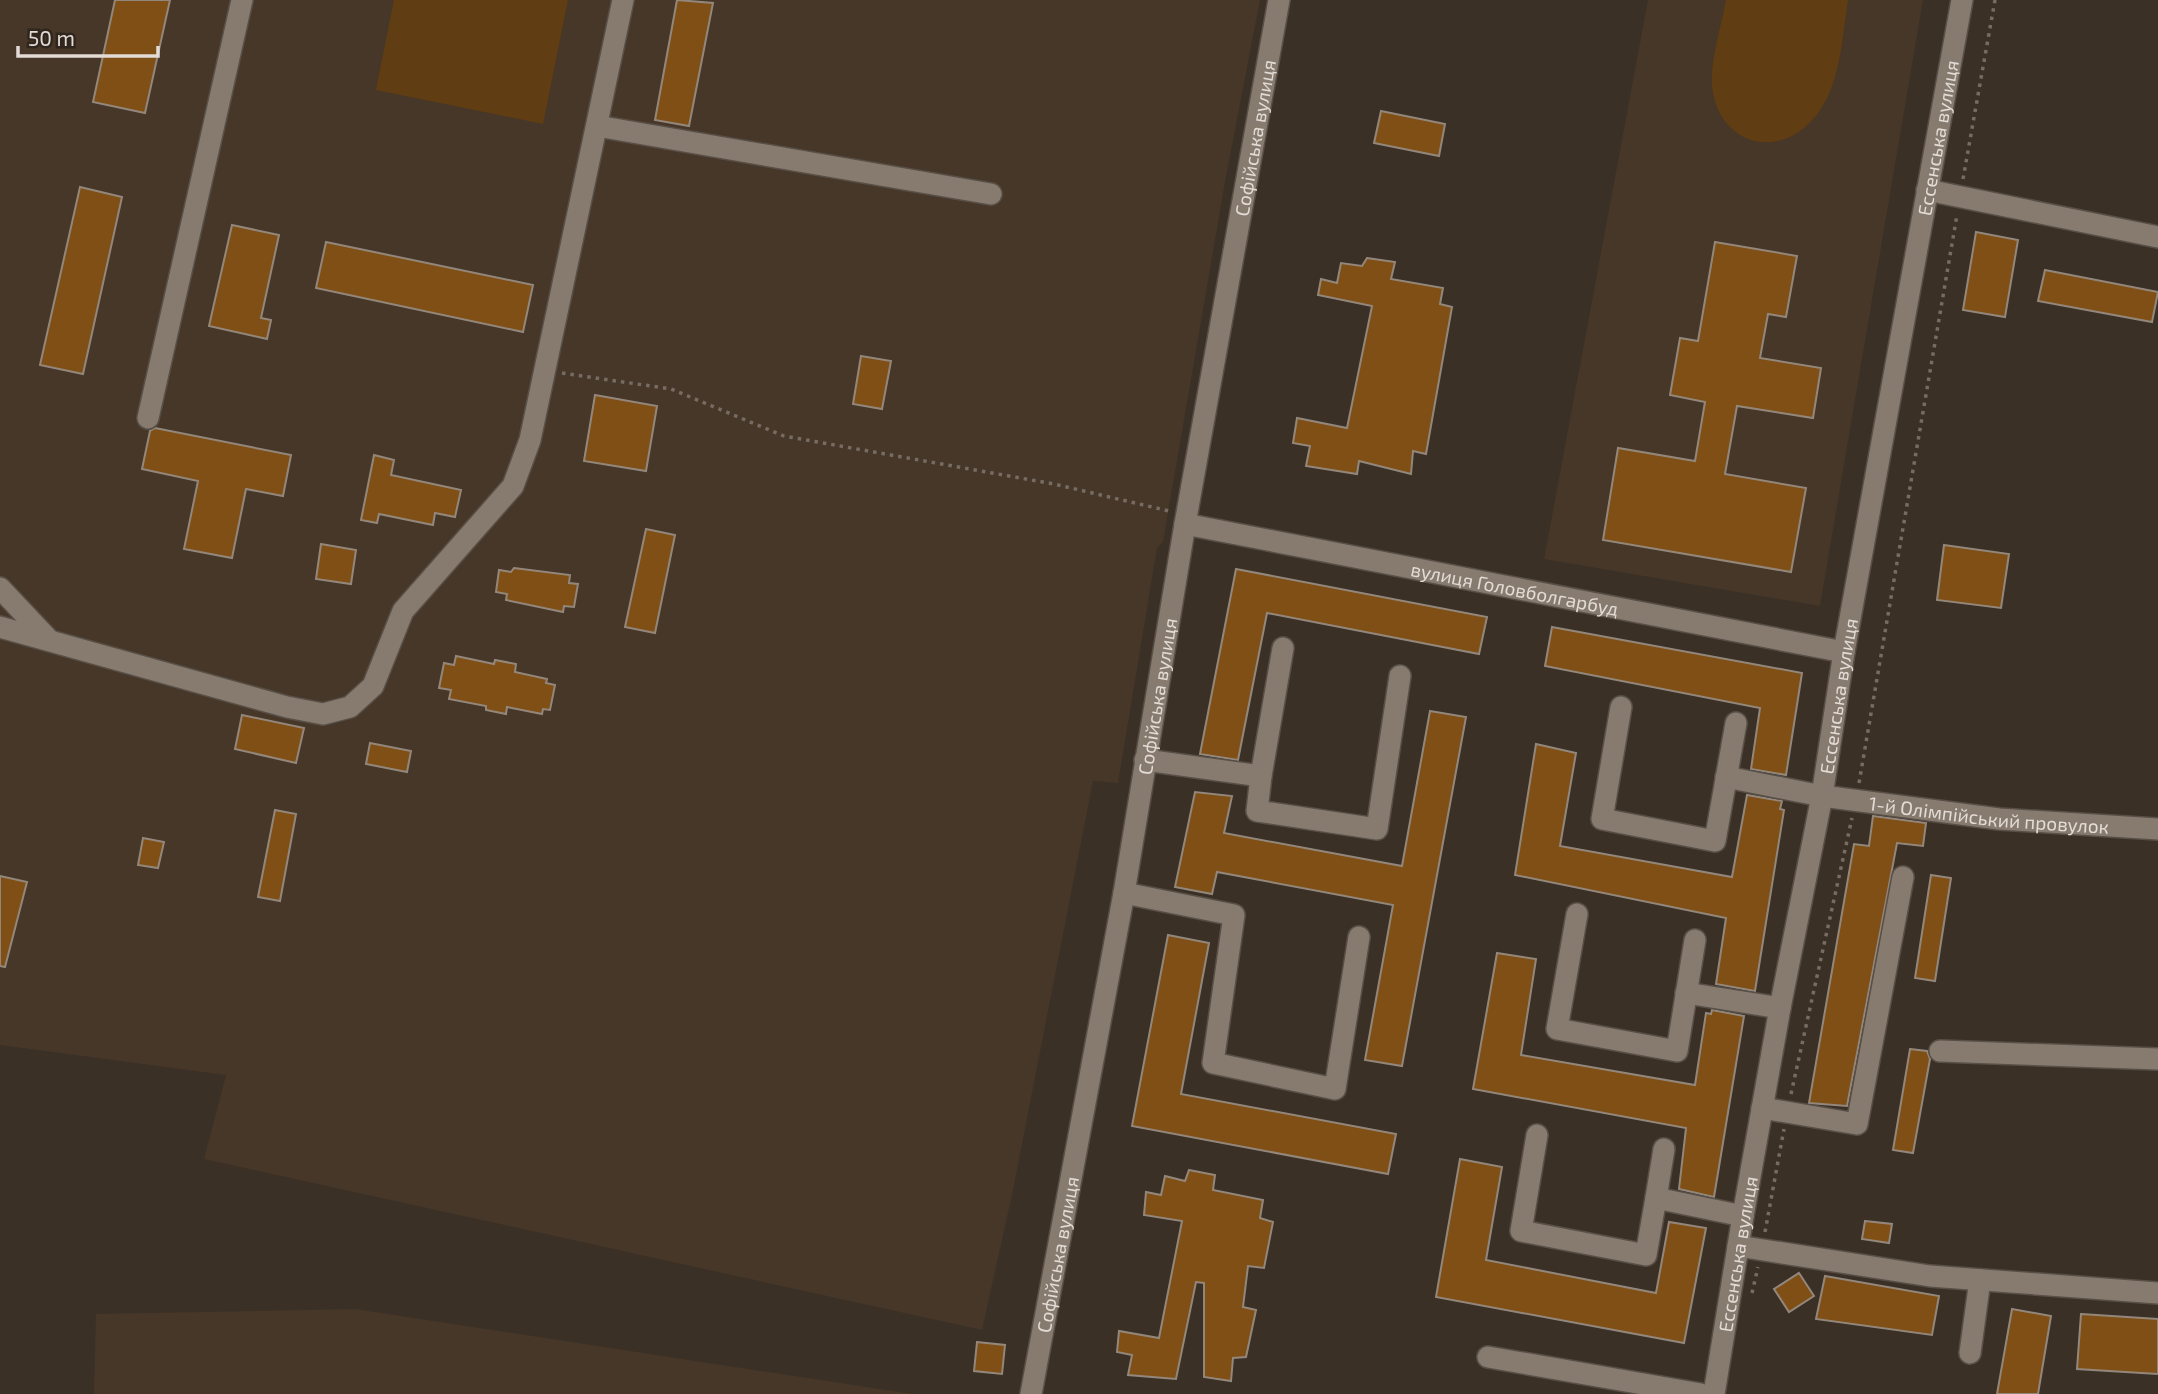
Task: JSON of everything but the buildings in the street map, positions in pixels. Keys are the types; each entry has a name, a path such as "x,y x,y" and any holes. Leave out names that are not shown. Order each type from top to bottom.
{"street":[{"path":"148,418 242,0"},
{"path":"0,627 287,707 323,714 350,707 373,686 403,611 513,486 530,440 623,0"},
{"name":"Софійська вулиця","path":"1031,1394 1124,893 1180,518 1279,0"},
{"name":"Ессенська вулиця","path":"1714,1394 1762,1108 1822,796 1844,652 1962,0"},
{"path":"597,125 992,194"},
{"path":"1927,190 2158,237"},
{"name":"вулиця Головболгарбуд","path":"1180,518 1844,652"},
{"path":"0,588 50,641"},
{"path":"1283,648 1257,811 1377,829 1400,676"},
{"path":"1621,707 1601,819 1715,841 1736,723"},
{"path":"1145,760 1261,776"},
{"name":"1-й Олімпійський провулок","path":"1726,777 1822,796 1999,819 2158,829"},
{"path":"1762,1108 1857,1124 1903,877"},
{"path":"1124,893 1234,915 1213,1063 1335,1089 1359,937"},
{"path":"1577,914 1557,1029 1677,1051 1695,940"},
{"path":"1686,993 1780,1008"},
{"path":"1940,1051 2158,1059"},
{"path":"1537,1135 1521,1231 1646,1255 1664,1149"},
{"path":"1656,1198 1743,1216"},
{"path":"1738,1246 1930,1276 2158,1293"},
{"path":"1970,1353 1980,1280"},
{"path":"1488,1357 1701,1394"}],"path":[{"path":"1752,1296 1787,1112 1856,800 1996,0"},
{"path":"545,370 671,389 784,436 1054,484 1180,518"}],"shaded area":[{"path":"0,0 1260,0 1225,182 1163,542 1157,548 1118,783 1093,781 1013,1190 982,1330 204,1159 226,1075 0,1045"},
{"path":"394,0 568,0 543,124 376,90"},
{"path":"1648,0 1923,0 1820,606 1544,559"},
{"path":"1726,0 1848,0 1836,73 1826,101 1803,129 1787,138 1770,142 1753,141 1738,134 1726,122 1717,106 1712,85 1713,65"},
{"path":"355,1309 912,1394 94,1394 96,1314"}]}
